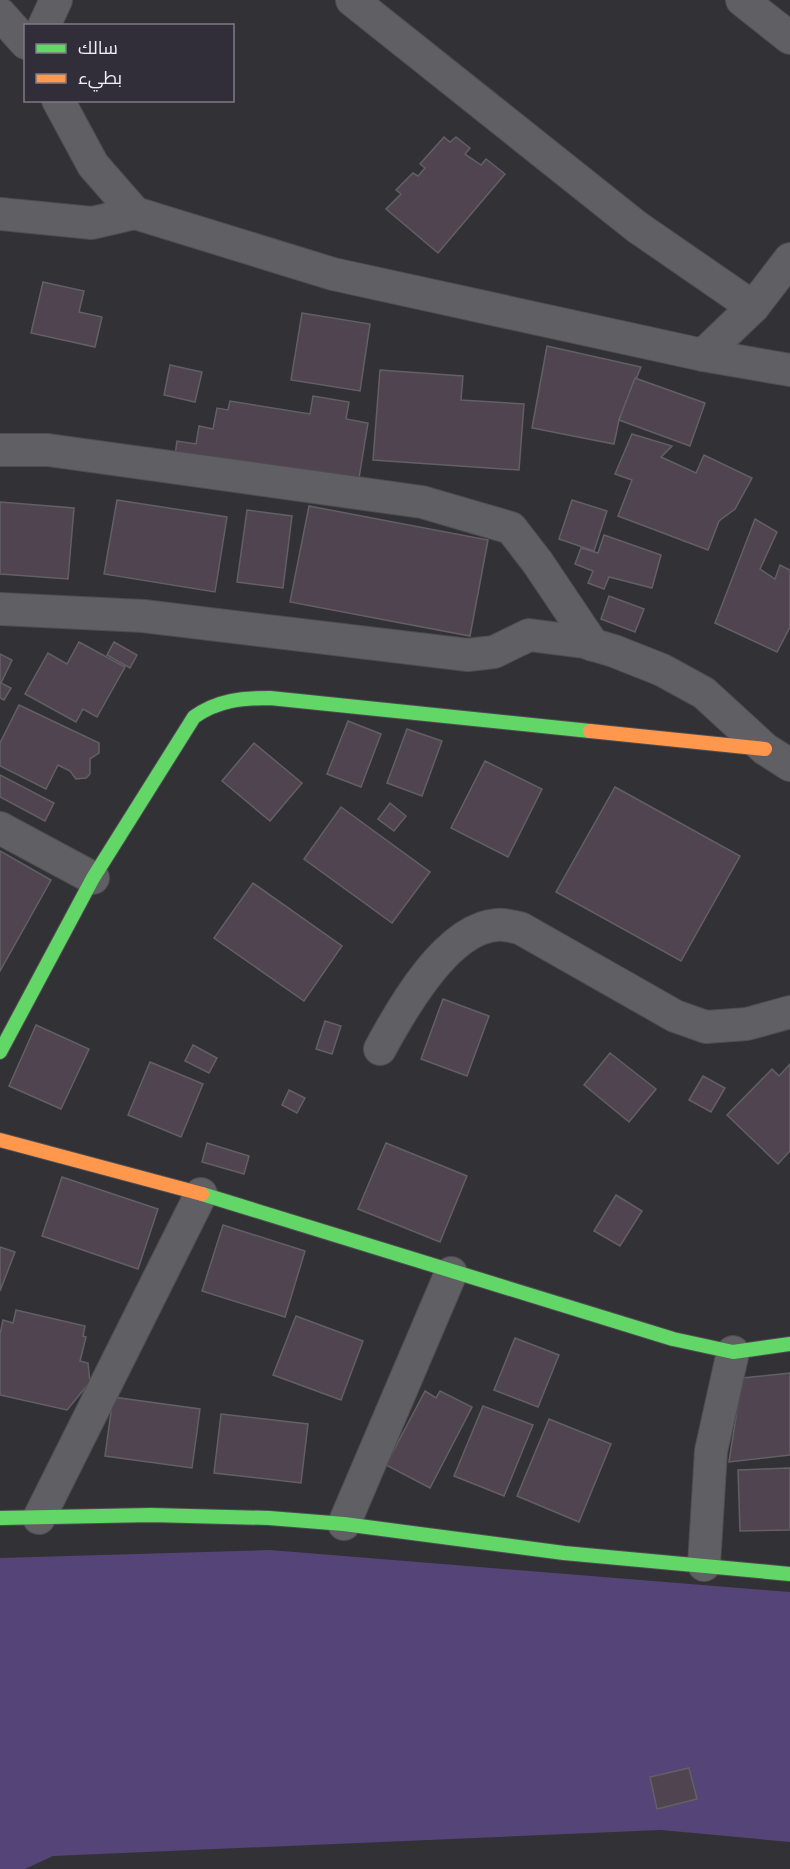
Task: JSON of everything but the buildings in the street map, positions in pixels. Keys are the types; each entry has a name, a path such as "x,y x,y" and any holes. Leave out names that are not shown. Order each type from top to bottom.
{"street":[{"path":"45,24 56,0"},
{"path":"352,0 637,227 753,307"},
{"path":"742,0 790,38"},
{"path":"0,14 24,41"},
{"path":"59,102 93,165 135,213"},
{"path":"0,214 92,223 135,213 333,273 703,355 790,370"},
{"path":"703,355 753,307 790,259"},
{"path":"0,450 48,450 422,502 511,528 538,563 593,645"},
{"path":"0,609 143,616 468,655 494,652 529,635 550,636 593,645 662,670 688,684 730,715 777,757"},
{"path":"0,1052 93,878 194,717 215,704 258,699 318,702 777,757"},
{"path":"0,828 93,878"},
{"path":"380,1049 408,999 446,954 477,932 496,925 520,928 675,1016 706,1027 747,1024 790,1012"},
{"path":"0,1140 201,1194 451,1273 673,1339 733,1352 790,1344"},
{"path":"39,1518 201,1194"},
{"path":"344,1524 451,1273"},
{"path":"704,1565 711,1451 733,1352"},
{"path":"0,1518 174,1516 268,1518 344,1524 564,1553 790,1574"}],"shaded area":[{"path":"270,1550 790,1592 790,1842 661,1830 53,1856 25,1869 0,1869 0,1558"}],"traffic: fast":[{"path":"0,1052 93,878 194,717 203,711 231,701 270,698 590,731"},
{"path":"202,1194 673,1339 733,1352 790,1344"},
{"path":"0,1518 151,1515 269,1518 344,1524 564,1553 790,1574"}],"traffic: slow":[{"path":"590,731 765,749"},
{"path":"0,1140 202,1194"}]}
